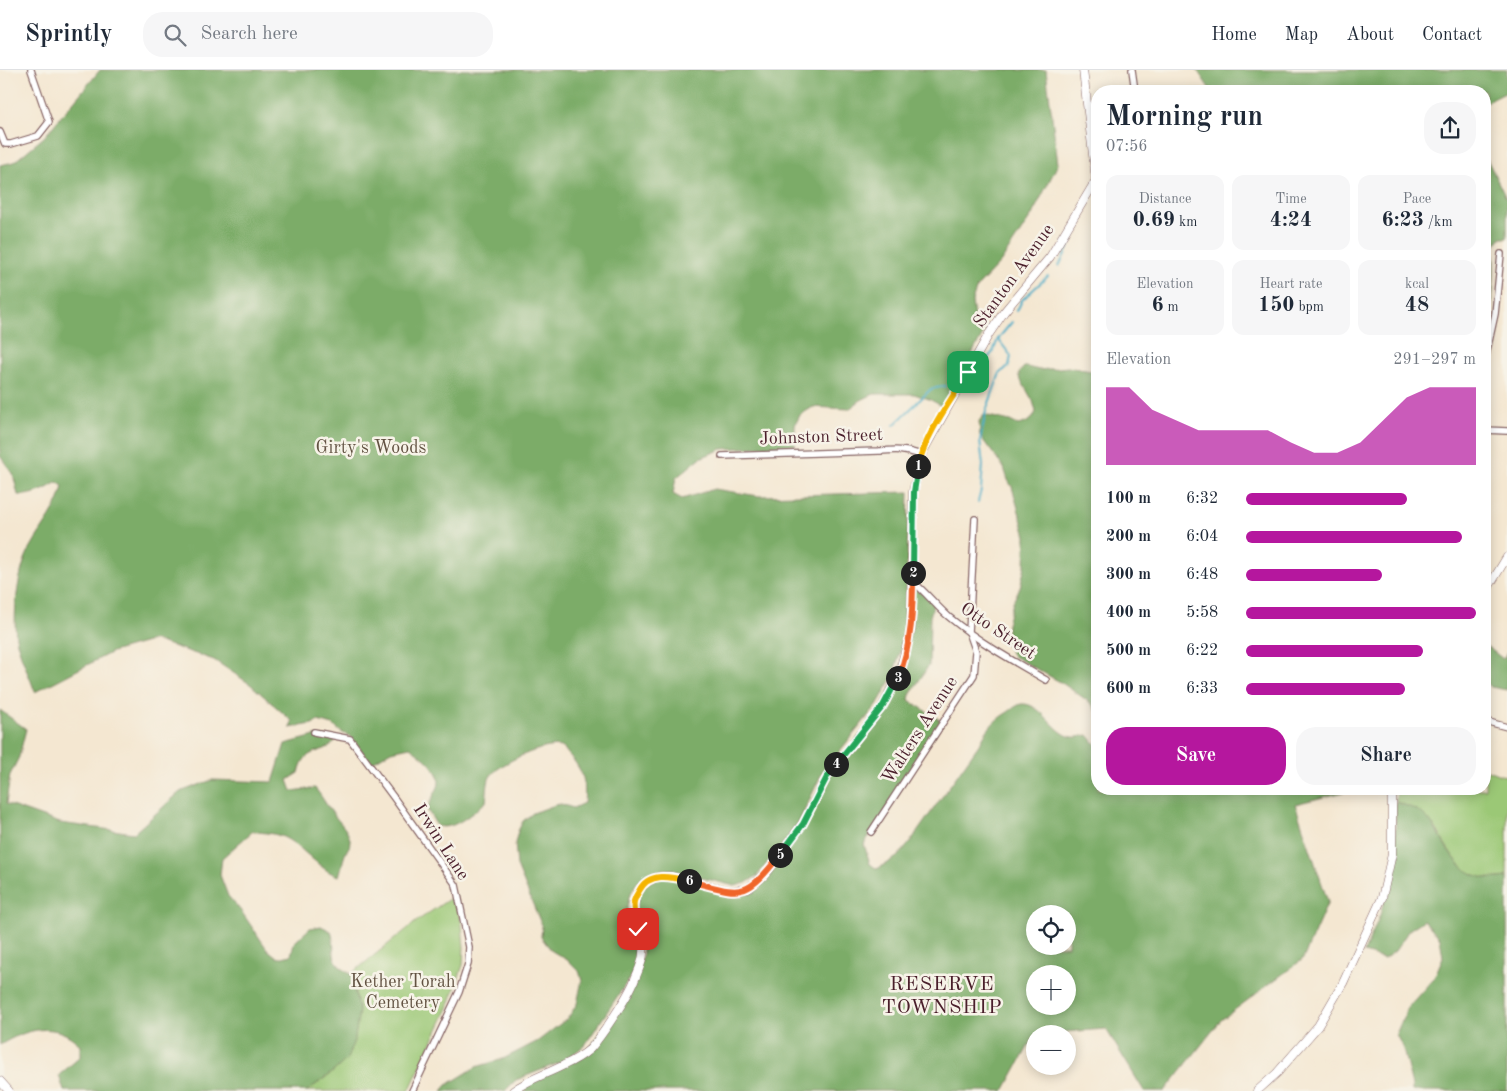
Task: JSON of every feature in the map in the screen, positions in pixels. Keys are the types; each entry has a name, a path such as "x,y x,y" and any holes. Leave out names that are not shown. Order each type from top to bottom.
{"street":[{"path":"0,132 5,144 11,144 38,136 49,122 31,70"},
{"name":"Stanton Avenue","path":"1083,70 1091,120"},
{"path":"1132,70 1134,85"},
{"name":"Stanton Avenue","path":"514,1091 522,1084 578,1057 590,1048 608,1025 634,982 642,961 643,944 634,911 634,900 641,887 653,878 671,876 730,891 748,889 759,880 791,841 803,824 828,775 883,706 892,690 906,654 911,630 914,492 921,455 989,334 1004,312 1050,257 1091,189"},
{"path":"1491,332 1495,314 1501,254"},
{"path":"1491,430 1507,431"},
{"name":"Johnston Street","path":"722,456 895,450 907,450 921,455"},
{"name":"Walters Avenue","path":"871,832 974,675 976,652 969,632 975,519"},
{"path":"1491,583 1507,557"},
{"name":"Otto Street","path":"913,582 948,616 980,641 1046,680"},
{"path":"1491,723 1507,727"},
{"name":"Irwin Lane","path":"314,732 350,739 456,885 469,947 468,964 459,992 412,1091"},
{"path":"1258,1091 1277,1073 1318,1026 1340,990 1382,898 1392,854 1392,795"},
{"path":"0,1081 9,1091"}],"green space":[{"name":"Girty's Woods","path":"100,70 1046,70 1058,164 1032,215 1000,263 977,287 972,301 974,318 985,331 942,406 914,394 874,394 861,400 849,409 813,407 800,415 795,425 795,445 722,449 700,458 676,478 673,494 682,499 714,489 759,496 909,492 905,635 892,679 877,705 822,773 798,824 757,876 746,883 735,886 665,869 647,874 636,884 629,897 627,908 638,948 637,962 633,973 585,1045 564,1061 516,1080 505,1091 442,1091 447,1085 476,1067 503,1059 538,1041 568,1018 577,1004 582,980 579,971 569,961 552,951 541,937 542,926 517,866 515,843 523,821 533,813 555,805 561,804 573,808 584,803 585,790 581,773 563,748 557,746 547,747 511,760 493,773 489,779 486,802 463,820 444,827 437,826 427,809 438,787 438,776 430,764 410,747 391,751 371,763 350,736 341,732 333,725 318,721 290,728 292,721 250,684 214,660 154,640 112,652 35,692 16,637 15,616 18,590 26,556 54,510 63,486 57,482 39,492 29,495 18,495 13,474 0,456 0,165 14,162 44,137"},
{"path":"1197,70 1507,70 1507,92 1491,100 1491,85 1207,85"},
{"path":"1491,167 1507,200 1507,238 1500,238 1493,248 1491,307"},
{"path":"1024,367 1039,370 1068,367 1091,371 1091,703 1062,683 1013,656 1006,645 1007,624 1025,566 1026,536 1012,487 1004,468 980,436 979,421 984,415 1010,421 1018,425 1032,419 1036,412 1033,401 1019,377 1019,373"},
{"path":"913,582 934,602 930,617 929,665 910,695 909,700 943,722 864,844 870,864 877,869 897,857 908,845 991,725 1021,704 1035,708 1066,735 1075,737 1088,735 1091,739 1091,795 1332,795 1295,804 1328,902 1303,959 1221,1020 1165,1091 1144,1091 1106,1029 1076,1031 1076,1025 1026,1025 1026,1051 1004,1091 513,1091 590,1048 634,982 643,953 634,911 641,887 661,876 730,891 748,889 791,841 828,775 883,706 906,654"},
{"path":"1491,650 1503,659 1507,653 1507,690 1491,687"},
{"path":"0,710 26,729 19,757 10,775 6,804 60,823 134,833 180,792 212,780 273,782 285,744 315,736 337,738 327,748 306,758 299,773 288,780 292,791 315,788 348,834 351,844 345,855 339,876 325,869 296,845 281,836 253,831 222,858 220,875 228,896 241,911 267,949 278,958 291,955 294,943 310,928 321,926 331,931 334,956 338,965 351,974 359,1011 355,1038 347,1059 307,1091 64,1091 59,1075 80,1057 80,1045 71,1037 51,1030 30,1031 0,1045"},
{"path":"1491,771 1507,776 1507,877 1486,878 1470,873 1457,861 1435,827 1417,812 1396,802 1397,795 1491,795"},
{"path":"1396,802 1411,807 1424,815 1432,824 1448,850 1461,866 1468,871 1485,878 1507,877 1507,1091 1412,1091 1403,1049 1396,1034 1408,1007 1434,978 1443,957 1440,938 1424,920 1409,930 1395,951 1384,959 1364,953 1380,915 1395,861"},
{"name":"Kether Torah Cemetery","path":"455,895 462,925 463,965 448,1008 409,1091 307,1091 334,1071 359,1011 351,974 417,921"}],"waterway":[{"path":"1077,229 1082,218"},
{"path":"1059,266 1074,236"},
{"path":"1017,311 1022,300 1048,276"},
{"path":"972,388 977,371 993,352 998,339 1012,322"},
{"path":"978,502 983,465 980,441 986,411 1000,373 1009,366 1011,356 998,339"},
{"path":"894,425 931,389 946,386"}],"district":[{"name":"RESERVE TOWNSHIP","path":"942,996"}],"route":[{"path":"638,929 634,911 634,900 641,887 653,878 671,876 730,891 748,889 759,880 769,870 803,824 828,775 839,759 883,706 899,674 911,630 912,521 914,481 917,469 929,437 968,372"}]}
